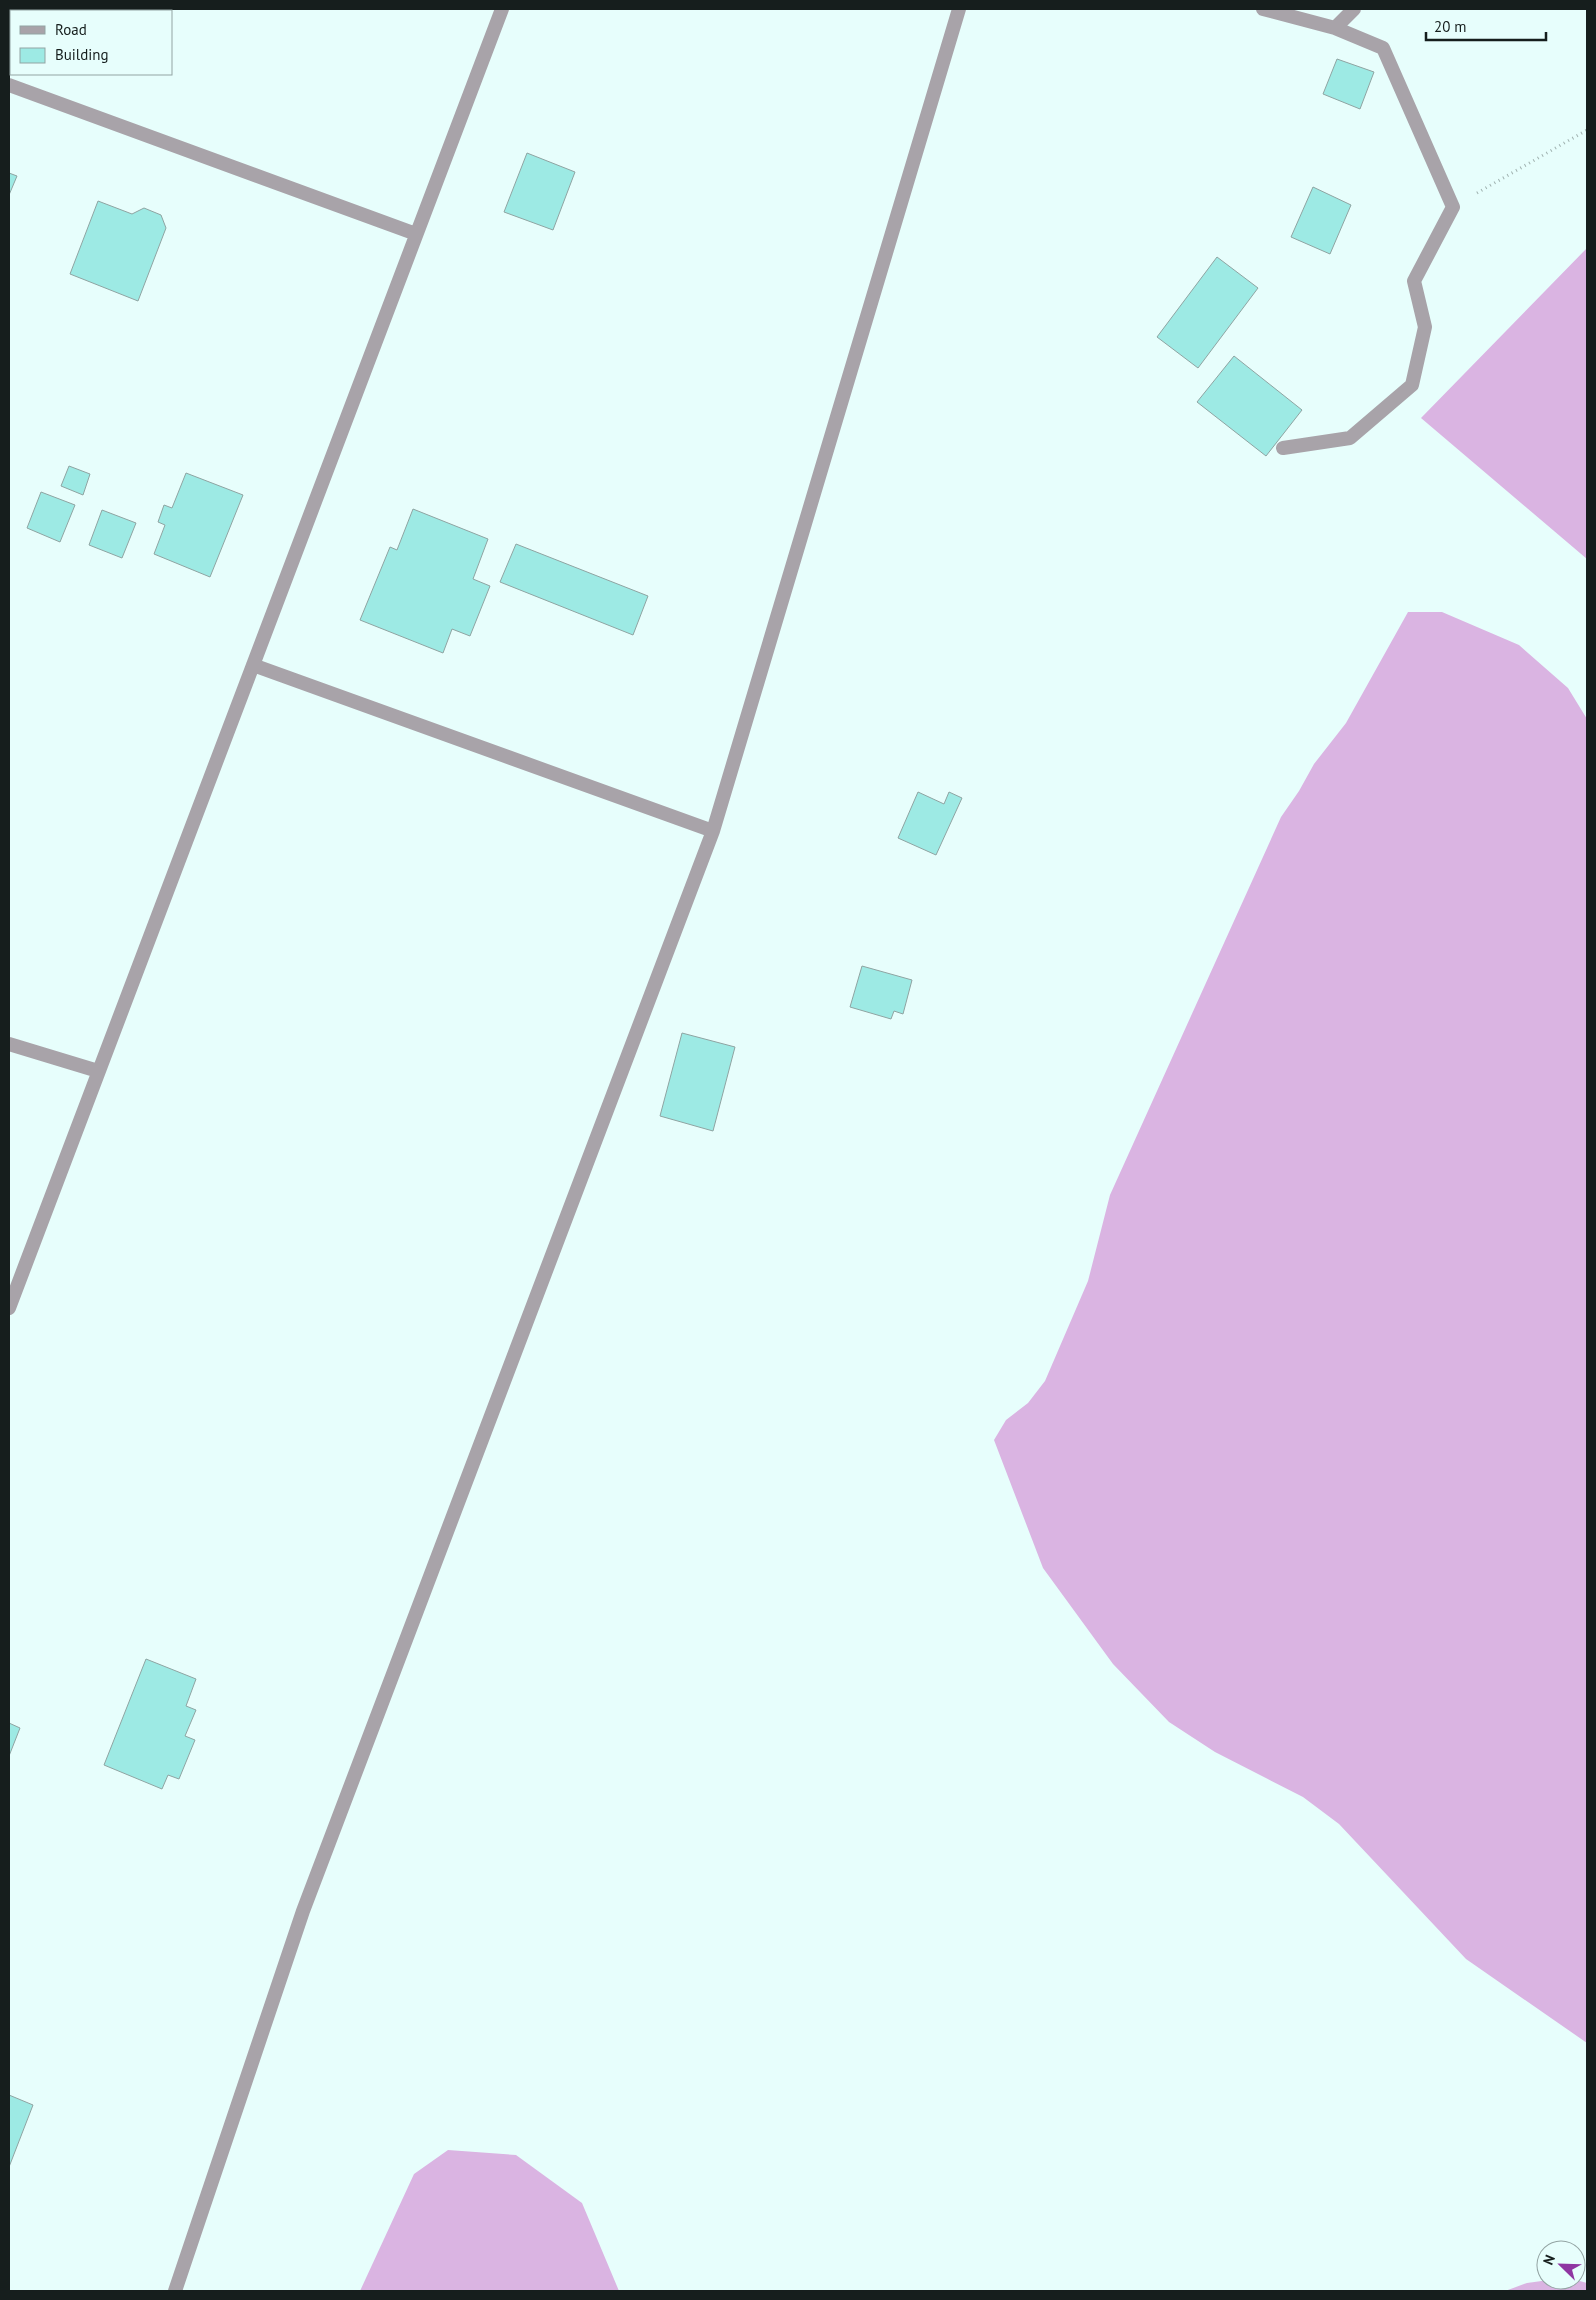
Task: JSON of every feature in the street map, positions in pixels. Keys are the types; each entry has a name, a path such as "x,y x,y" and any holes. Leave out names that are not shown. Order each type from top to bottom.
{"street":[{"path":"9,1308 502,9"},
{"path":"175,2291 303,1911 712,831 959,9"},
{"path":"1263,9 1335,28 1383,48 1452,206 1414,281 1424,327 1412,385 1350,438 1283,448"},
{"path":"1335,28 1354,9"},
{"path":"9,85 416,234"},
{"path":"253,665 712,831"},
{"path":"9,1044 98,1071"}],"path":[{"path":"1452,206 1587,130"}],"shaded area":[{"path":"1587,248 1587,559 1421,418"},
{"path":"1408,612 1442,612 1519,645 1568,688 1587,719 1587,2043 1466,1959 1339,1824 1303,1797 1215,1752 1169,1722 1113,1664 1043,1568 994,1440 1006,1420 1028,1403 1045,1381 1088,1281 1110,1195 1281,817 1299,791 1314,764 1346,723"},
{"path":"448,2150 516,2155 582,2203 619,2291 360,2291 414,2174"},
{"path":"1536,2282 1536,2290 1586,2290 1586,2283 1587,2291 1505,2291"}],"building":[{"path":"1337,59 1374,72 1360,109 1323,94"},
{"path":"527,153 575,172 553,230 504,212"},
{"path":"9,173 17,176 9,195"},
{"path":"1313,187 1351,205 1330,254 1291,237"},
{"path":"98,201 132,214 144,208 161,215 166,228 138,301 70,274"},
{"path":"1217,257 1258,288 1198,368 1157,337"},
{"path":"1234,356 1302,410 1266,456 1197,402"},
{"path":"69,466 90,474 83,495 61,486"},
{"path":"186,473 243,495 210,577 154,554 165,525 158,522 164,505 172,508"},
{"path":"41,492 75,505 60,542 27,528"},
{"path":"413,509 488,539 473,579 490,586 470,636 452,629 443,653 360,620 390,547 397,550"},
{"path":"102,510 136,523 122,558 89,545"},
{"path":"516,544 648,596 633,635 500,582"},
{"path":"918,792 944,804 949,792 962,798 936,855 898,838"},
{"path":"862,966 912,980 903,1014 894,1011 891,1019 850,1007"},
{"path":"682,1033 735,1047 713,1131 660,1116"},
{"path":"146,1659 196,1679 186,1706 196,1710 185,1736 195,1740 179,1779 168,1775 162,1789 104,1765"},
{"path":"9,1723 20,1728 9,1756"},
{"path":"9,2095 33,2105 9,2167"}]}
